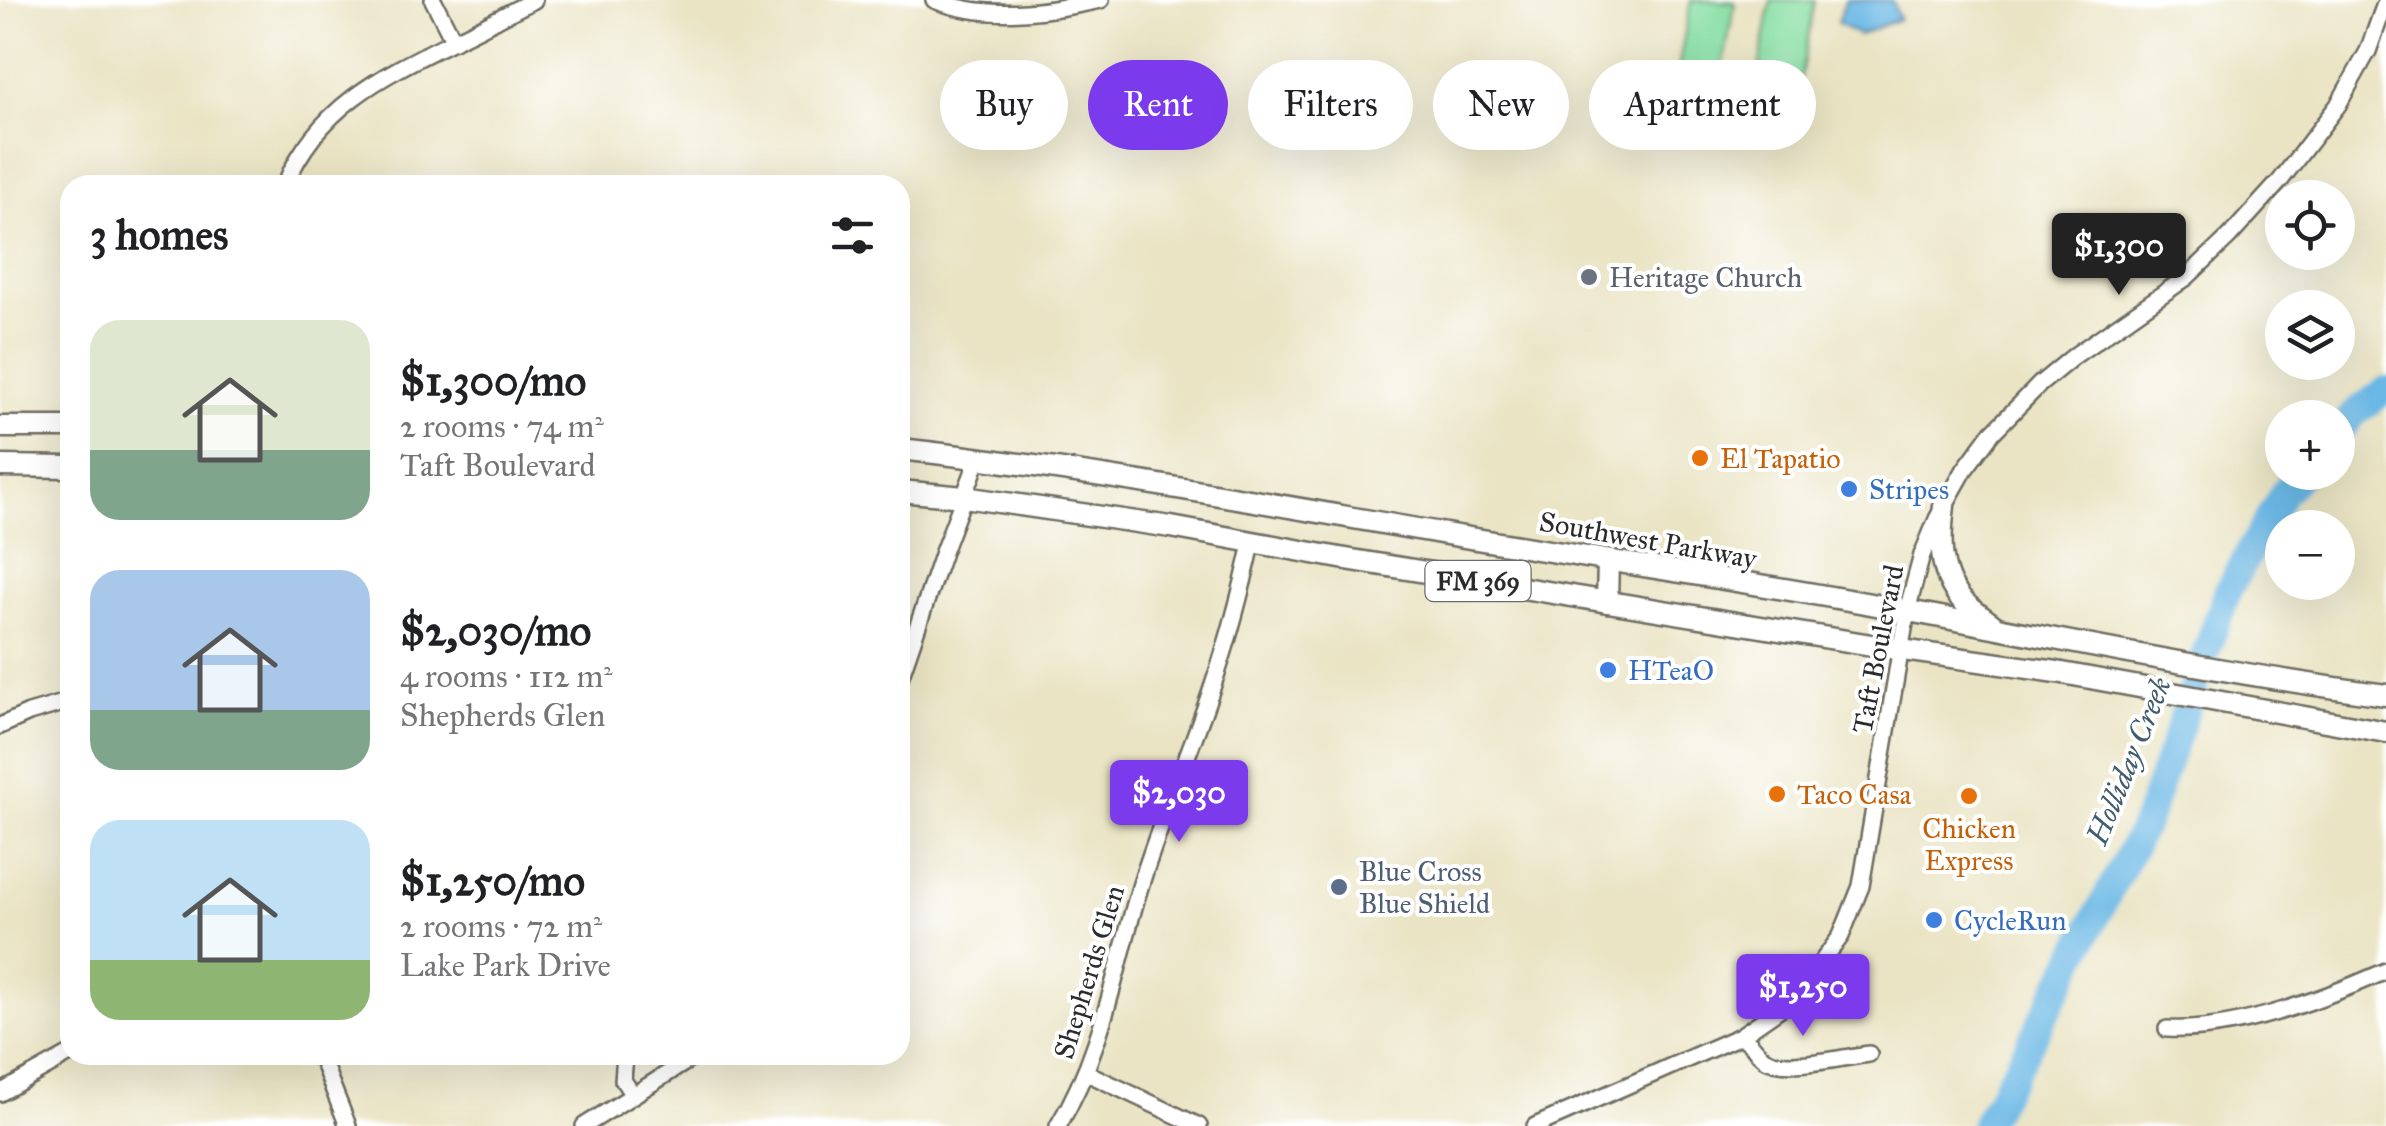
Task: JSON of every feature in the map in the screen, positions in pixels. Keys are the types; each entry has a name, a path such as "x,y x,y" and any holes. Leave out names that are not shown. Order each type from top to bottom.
{"main road":[{"path":"0,427 60,426"},
{"name":"Southwest Parkway","path":"910,450 1179,488 1907,610 2061,642 2292,682 2386,695"},
{"path":"0,466 60,467"},
{"name":"FM 369","path":"910,492 1171,527 1252,544 2057,672 2386,732"},
{"path":"1944,506 1940,538 1945,570 1960,598 1998,629"},
{"path":"1608,561 1608,602"}],"street":[{"path":"433,0 454,41"},
{"path":"290,175 311,139 355,95 397,68 534,0"},
{"path":"934,0 974,12 1001,13 1101,0"},
{"name":"Taft Boulevard","path":"1536,1126 1740,1036 1795,998 1841,936 1860,886 1907,610 1922,555 1965,469 1990,434 2040,384 2187,277 2280,181 2338,105 2368,51 2386,2"},
{"path":"910,650 979,458"},
{"name":"Shepherds Glen","path":"1058,1126 1085,1072 1108,1010 1137,896 1216,678 1252,544"},
{"path":"0,726 60,704"},
{"path":"2167,1029 2199,1029 2300,1005 2386,971"},
{"path":"1740,1036 1752,1042 1766,1060 1782,1064 1869,1054"},
{"path":"0,1093 60,1060"},
{"path":"324,1065 348,1126"},
{"path":"624,1065 623,1080 633,1095"},
{"path":"584,1126 681,1065"},
{"path":"1085,1072 1199,1126"}],"green space":[{"path":"1691,0 1735,2 1724,60 1680,60"},
{"path":"1771,0 1815,0 1804,60 1760,60"}],"water":[{"path":"1846,0 1892,0 1899,19 1859,35 1837,23"}],"waterway":[{"name":"Holliday Creek","path":"2355,413 2386,390"},
{"name":"Holliday Creek","path":"1983,1126 2147,819 2228,590 2286,490"}],"place":[{"name":"Heritage Church","path":"1589,277"},
{"name":"El Tapatio","path":"1700,458"},
{"name":"Stripes","path":"1849,489"},
{"name":"HTeaO","path":"1608,670"},
{"name":"Taco Casa","path":"1777,794"},
{"name":"Chicken Express","path":"1969,796"},
{"name":"Blue Cross Blue Shield","path":"1339,887"},
{"name":"CycleRun","path":"1934,920"}]}
